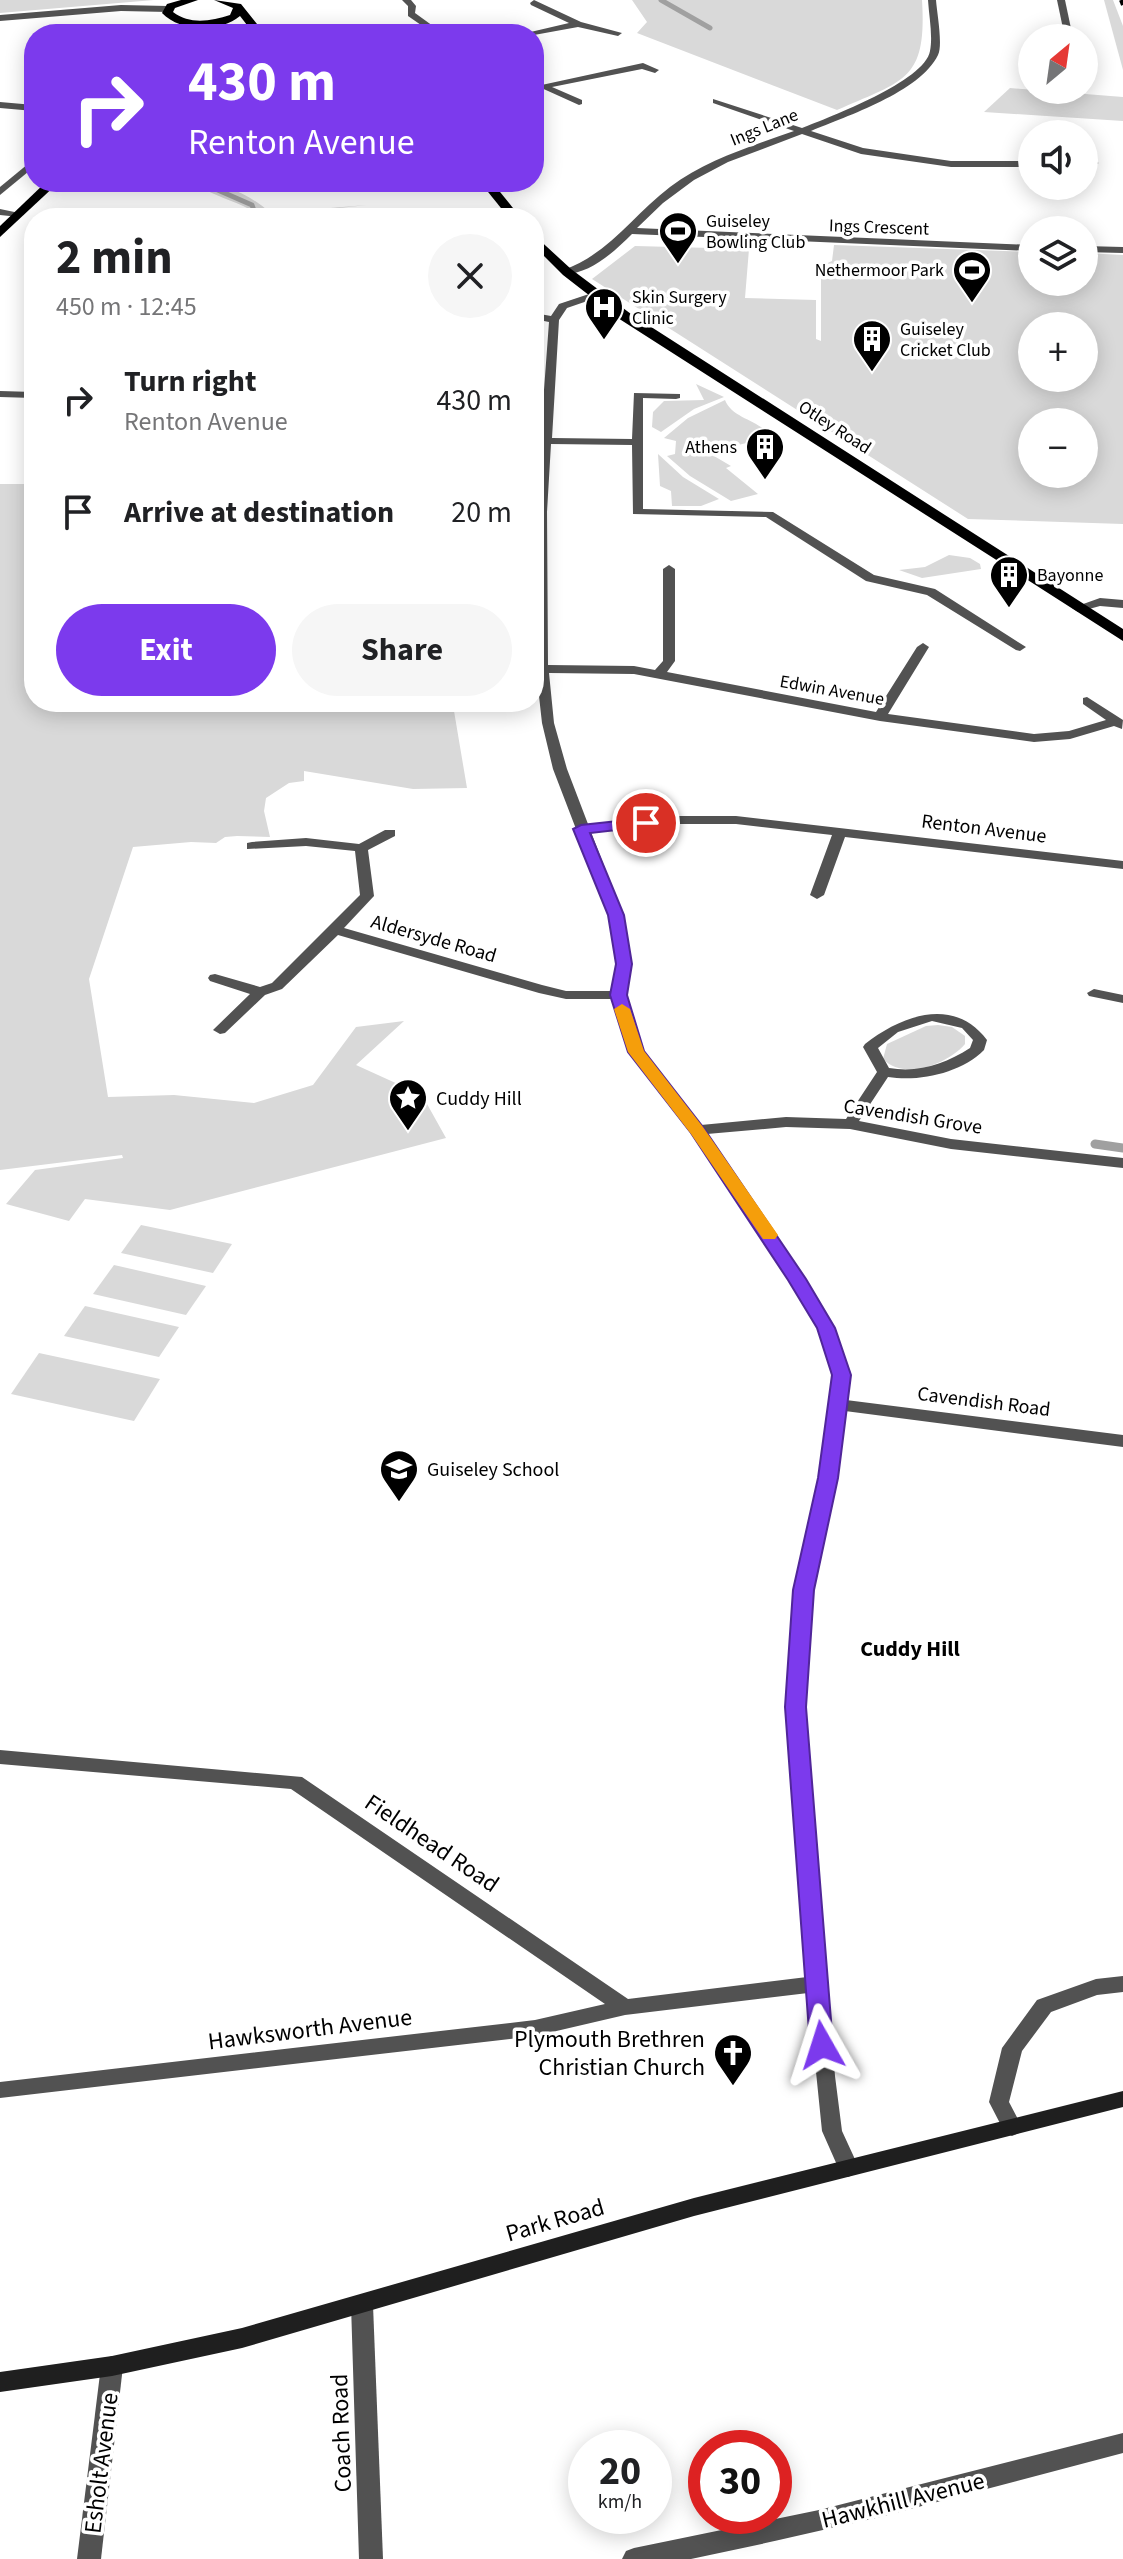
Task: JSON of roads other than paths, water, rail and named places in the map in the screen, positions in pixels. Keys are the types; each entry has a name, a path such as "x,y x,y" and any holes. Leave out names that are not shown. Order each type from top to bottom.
{"main road":[{"path":"171,15 186,0 193,0"},
{"path":"222,0 239,9 252,24"},
{"path":"211,23 234,17 239,9"},
{"path":"171,15 215,24"},
{"path":"171,15 174,24"},
{"path":"25,208 42,192"},
{"path":"494,192 506,208"},
{"path":"0,233 24,209"},
{"name":"Otley Road","path":"544,249 595,295 1123,636"},
{"name":"Park Road","path":"0,2382 112,2366 242,2338 694,2207 1123,2099"}],"street":[{"path":"406,0 412,6 411,14 425,24"},
{"name":"Ings Lane","path":"567,272 591,263 684,182 731,157 892,91 923,70 936,48 932,0"},
{"path":"1061,0 1066,24"},
{"path":"534,3 578,24 618,33"},
{"path":"0,18 121,8 171,15"},
{"path":"544,31 578,24"},
{"path":"544,83 643,66 655,70"},
{"path":"544,87 579,102"},
{"path":"716,101 798,131 895,157 951,164 1018,164"},
{"path":"0,105 24,107"},
{"path":"0,192 24,171"},
{"path":"0,212 19,214"},
{"name":"Ings Crescent","path":"630,231 1018,247"},
{"path":"1098,249 1123,250"},
{"path":"544,445 554,320 563,306 595,295"},
{"path":"544,318 554,320"},
{"path":"0,394 24,395"},
{"path":"676,396 638,395 637,512 769,514 870,578 931,592 1020,647"},
{"path":"545,441 636,442"},
{"path":"659,674 669,661 669,569"},
{"path":"1078,608 1100,602 1123,604"},
{"path":"880,717 923,647"},
{"name":"Edwin Avenue","path":"544,669 619,668 880,717 1034,738 1070,735 1119,723"},
{"path":"544,685 550,732 581,829 616,915 624,964 619,995 636,1052 697,1130 826,1328 841,1375 840,1405 803,1590 796,1707 816,1984 832,2131 848,2168"},
{"name":"Edwin Avenue","path":"1087,701 1119,723"},
{"name":"Renton Avenue","path":"581,829 702,820 840,831 1123,865"},
{"path":"817,895 840,831"},
{"path":"252,846 306,842 361,848 390,833"},
{"path":"220,1030 260,992 277,986 367,896 361,848"},
{"name":"Aldersyde Road","path":"335,930 547,991 619,995"},
{"path":"215,978 260,992"},
{"path":"1094,993 1123,999"},
{"path":"931,1017 949,1019 967,1025 980,1040 977,1050 965,1058 925,1074 905,1076 884,1072 870,1047 893,1029 931,1017"},
{"path":"850,1124 884,1072"},
{"name":"Cavendish Grove","path":"697,1130 786,1122 850,1124 951,1144 1123,1163"},
{"name":"Cavendish Road","path":"840,1405 1123,1441"},
{"name":"Fieldhead Road","path":"0,1757 295,1782 625,2007"},
{"path":"625,2007 816,1984"},
{"path":"1012,2127 999,2102 1012,2048 1044,2006 1096,1987 1123,1984"},
{"name":"Hawksworth Avenue","path":"0,2090 535,2028 625,2007"},
{"name":"Coach Road","path":"362,2305 371,2559"},
{"name":"Esholt Avenue","path":"89,2559 112,2366"},
{"name":"Hawkhill Avenue","path":"634,2559 713,2545 904,2500 1123,2443"}],"waterway":[{"path":"661,0 710,28"},
{"path":"222,192 253,208"},
{"path":"1095,1144 1123,1148"}],"railway":[{"path":"1121,0 1123,5"}],"place":[{"name":"Guiseley Bowling Club","path":"678,265"},
{"name":"Nethermoor Park","path":"972,304"},
{"name":"Skin Surgery Clinic","path":"604,341"},
{"name":"Guiseley Cricket Club","path":"872,373"},
{"name":"Athens","path":"765,481"},
{"name":"Bayonne","path":"1009,609"},
{"name":"Cuddy Hill","path":"408,1132"},
{"name":"Guiseley School","path":"399,1503"},
{"name":"Plymouth Brethren Christian Church","path":"733,2087"}],"district":[{"name":"Cuddy Hill","path":"910,1648"}]}
